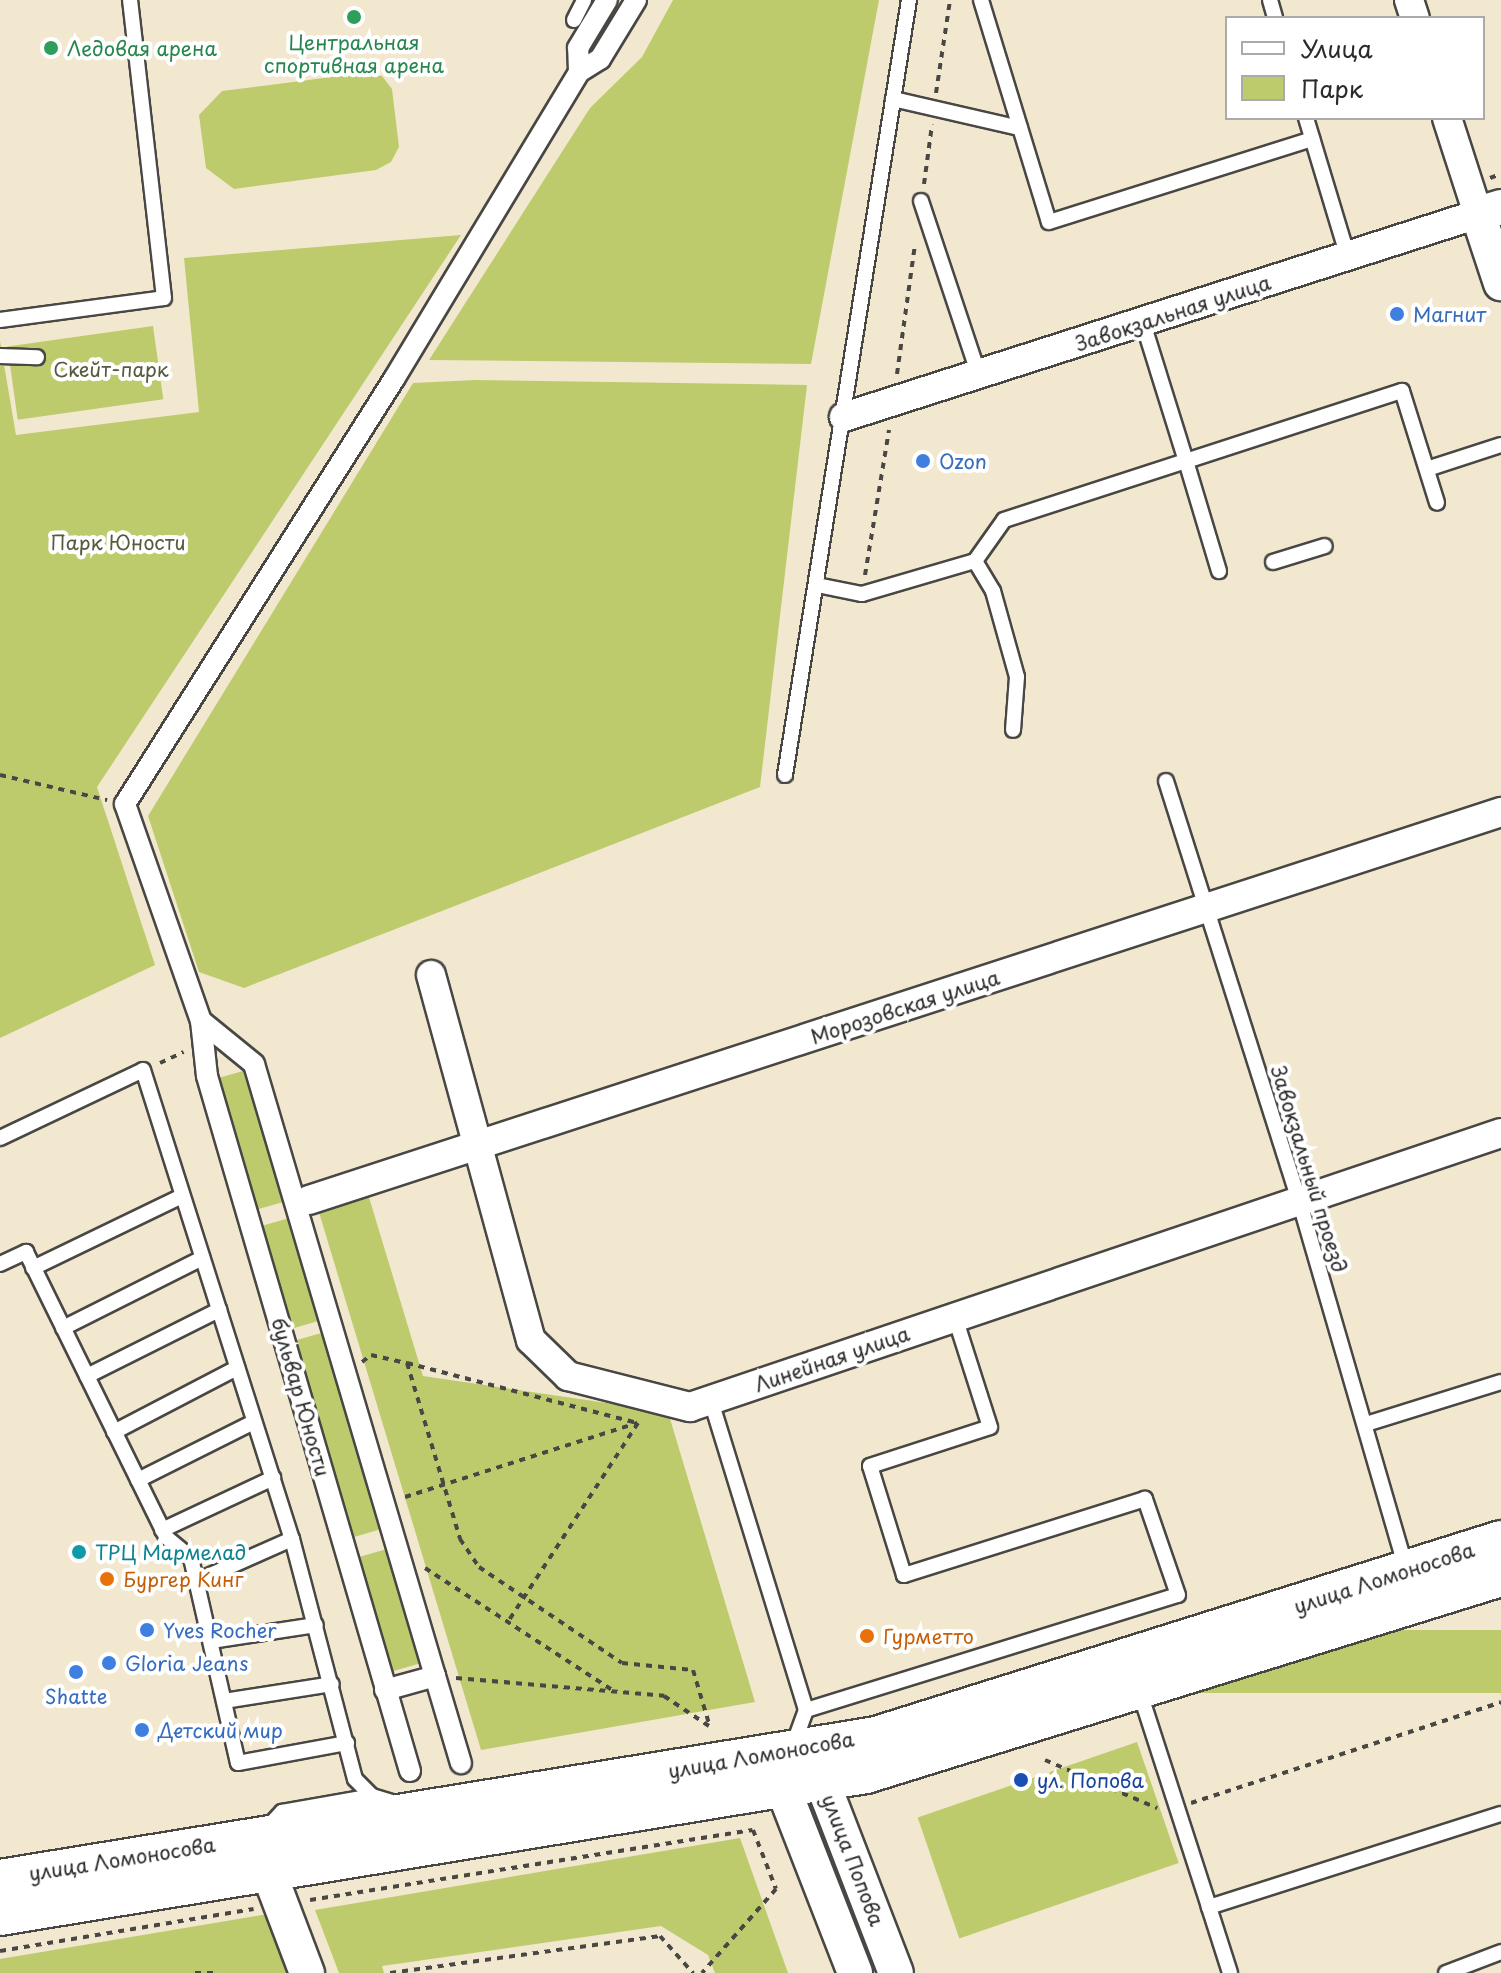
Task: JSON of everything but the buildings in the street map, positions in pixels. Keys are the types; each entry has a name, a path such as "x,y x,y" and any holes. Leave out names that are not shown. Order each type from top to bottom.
{"main road":[{"name":"улица Ломоносова","path":"0,1916 265,1890 886,1769 1140,1693 1242,1642 1407,1571 1501,1540"},
{"name":"улица Ломоносова","path":"0,1879 413,1809 719,1763 794,1740 876,1736 1501,1577"}],"street":[{"path":"579,72 578,48 607,0"},
{"path":"125,804 394,379 579,72 600,59 636,0"},
{"path":"1448,120 1490,210 1501,283"},
{"name":"Завокзальная улица","path":"844,417 1490,210"},
{"name":"бульвар Юности","path":"125,804 201,1021 207,1076 410,1771"},
{"name":"Морозовская улица","path":"309,1200 477,1148 1501,812"},
{"path":"431,975 531,1340 568,1376 700,1404"},
{"path":"201,1021 254,1064 461,1763"},
{"name":"Линейная улица","path":"700,1404 1501,1133"},
{"path":"385,1690 435,1676"},
{"name":"улица Попова","path":"794,1740 822,1782 896,1973"},
{"name":"улица Попова","path":"794,1740 783,1789 855,1973"},
{"path":"265,1890 307,1973"}],"lane":[{"path":"0,320 164,298 130,0"},
{"path":"574,20 584,0"},
{"path":"785,775 909,0"},
{"path":"981,0 1049,222 1312,139"},
{"path":"893,99 1020,128"},
{"path":"1307,120 1348,257"},
{"path":"921,201 979,375"},
{"path":"1143,323 1219,571"},
{"path":"0,356 37,357"},
{"path":"817,585 862,594 975,561 1004,520 1402,391 1437,503"},
{"path":"1427,469 1501,445"},
{"path":"1273,562 1325,546"},
{"path":"975,561 993,591 1017,677 1013,730"},
{"name":"Завокзальный проезд","path":"1166,781 1299,1200 1407,1571"},
{"path":"0,1138 143,1070 292,1539 355,1779 372,1796 413,1809"},
{"path":"33,1268 182,1196"},
{"path":"0,1264 26,1252 162,1530 191,1558 238,1763 347,1743"},
{"path":"63,1328 202,1258"},
{"path":"87,1376 219,1310"},
{"path":"700,1404 794,1740 1178,1595 1145,1499 904,1575 870,1466 990,1427 955,1317"},
{"path":"114,1432 237,1368"},
{"path":"1366,1424 1501,1382"},
{"path":"138,1480 254,1422"},
{"path":"162,1530 273,1478"},
{"path":"197,1581 292,1539"},
{"path":"211,1641 316,1625"},
{"path":"224,1701 332,1684"},
{"path":"1140,1693 1230,1973"},
{"path":"260,1836 282,1812 372,1796"},
{"path":"1209,1907 1501,1814"},
{"path":"1446,1973 1501,1952"}],"path":[{"path":"862,594 893,402 950,0"},
{"path":"0,775 125,804"},
{"path":"143,1070 184,1053 201,1021"},
{"path":"346,1374 371,1355 638,1423"},
{"path":"407,1363 460,1539 479,1567 622,1663 693,1670 719,1763"},
{"path":"384,1503 700,1404"},
{"path":"508,1622 638,1423"},
{"path":"397,1550 614,1692"},
{"path":"435,1676 664,1696 710,1727"},
{"path":"1045,1760 1165,1811 1501,1702"},
{"path":"304,1901 733,1829 753,1830 776,1889 702,1973"},
{"path":"0,1951 265,1890"},
{"path":"390,1973 660,1936 693,1973"},
{"path":"195,1973 219,1973"}],"green space":[{"path":"673,0 879,0 811,364 429,360 590,108 642,57"},
{"path":"363,73 382,76 392,89 399,147 391,162 376,170 234,189 206,168 199,115 222,91"},
{"name":"Парк Юности","path":"461,235 97,787 155,965 0,1038 0,341 16,435 199,412 184,258"},
{"name":"Скейт-парк","path":"153,326 163,399 18,420 7,346"},
{"path":"475,380 807,385 760,787 244,988 199,972 148,816 413,383"},
{"path":"250,1069 288,1201 256,1210 218,1078"},
{"path":"368,1194 423,1376 668,1412 755,1702 481,1750 318,1209"},
{"path":"293,1217 322,1320 291,1329 261,1226"},
{"path":"325,1332 382,1529 350,1538 293,1341"},
{"path":"387,1549 420,1663 390,1672 357,1558"},
{"path":"1153,1630 1501,1630 1501,1693 1153,1693"},
{"path":"1137,1742 1179,1863 959,1939 918,1818"},
{"path":"740,1838 788,1973 715,1973 708,1955 661,1926 382,1966 384,1973 339,1973 315,1910"},
{"path":"268,1914 290,1973 0,1973 0,1959"}],"place":[{"name":"Центральная спортивная арена","path":"354,17"},
{"name":"Ледовая арена","path":"51,48"},
{"name":"Магнит","path":"1397,314"},
{"name":"Ozon","path":"923,461"},
{"name":"ТРЦ Мармелад","path":"79,1552"},
{"name":"Бургер Кинг","path":"107,1579"},
{"name":"Yves Rocher","path":"147,1630"},
{"name":"Гурметто","path":"867,1636"},
{"name":"Gloria Jeans","path":"109,1663"},
{"name":"Shatte","path":"76,1672"},
{"name":"Детский мир","path":"142,1730"},
{"name":"ул. Попова","path":"1021,1780"}]}
